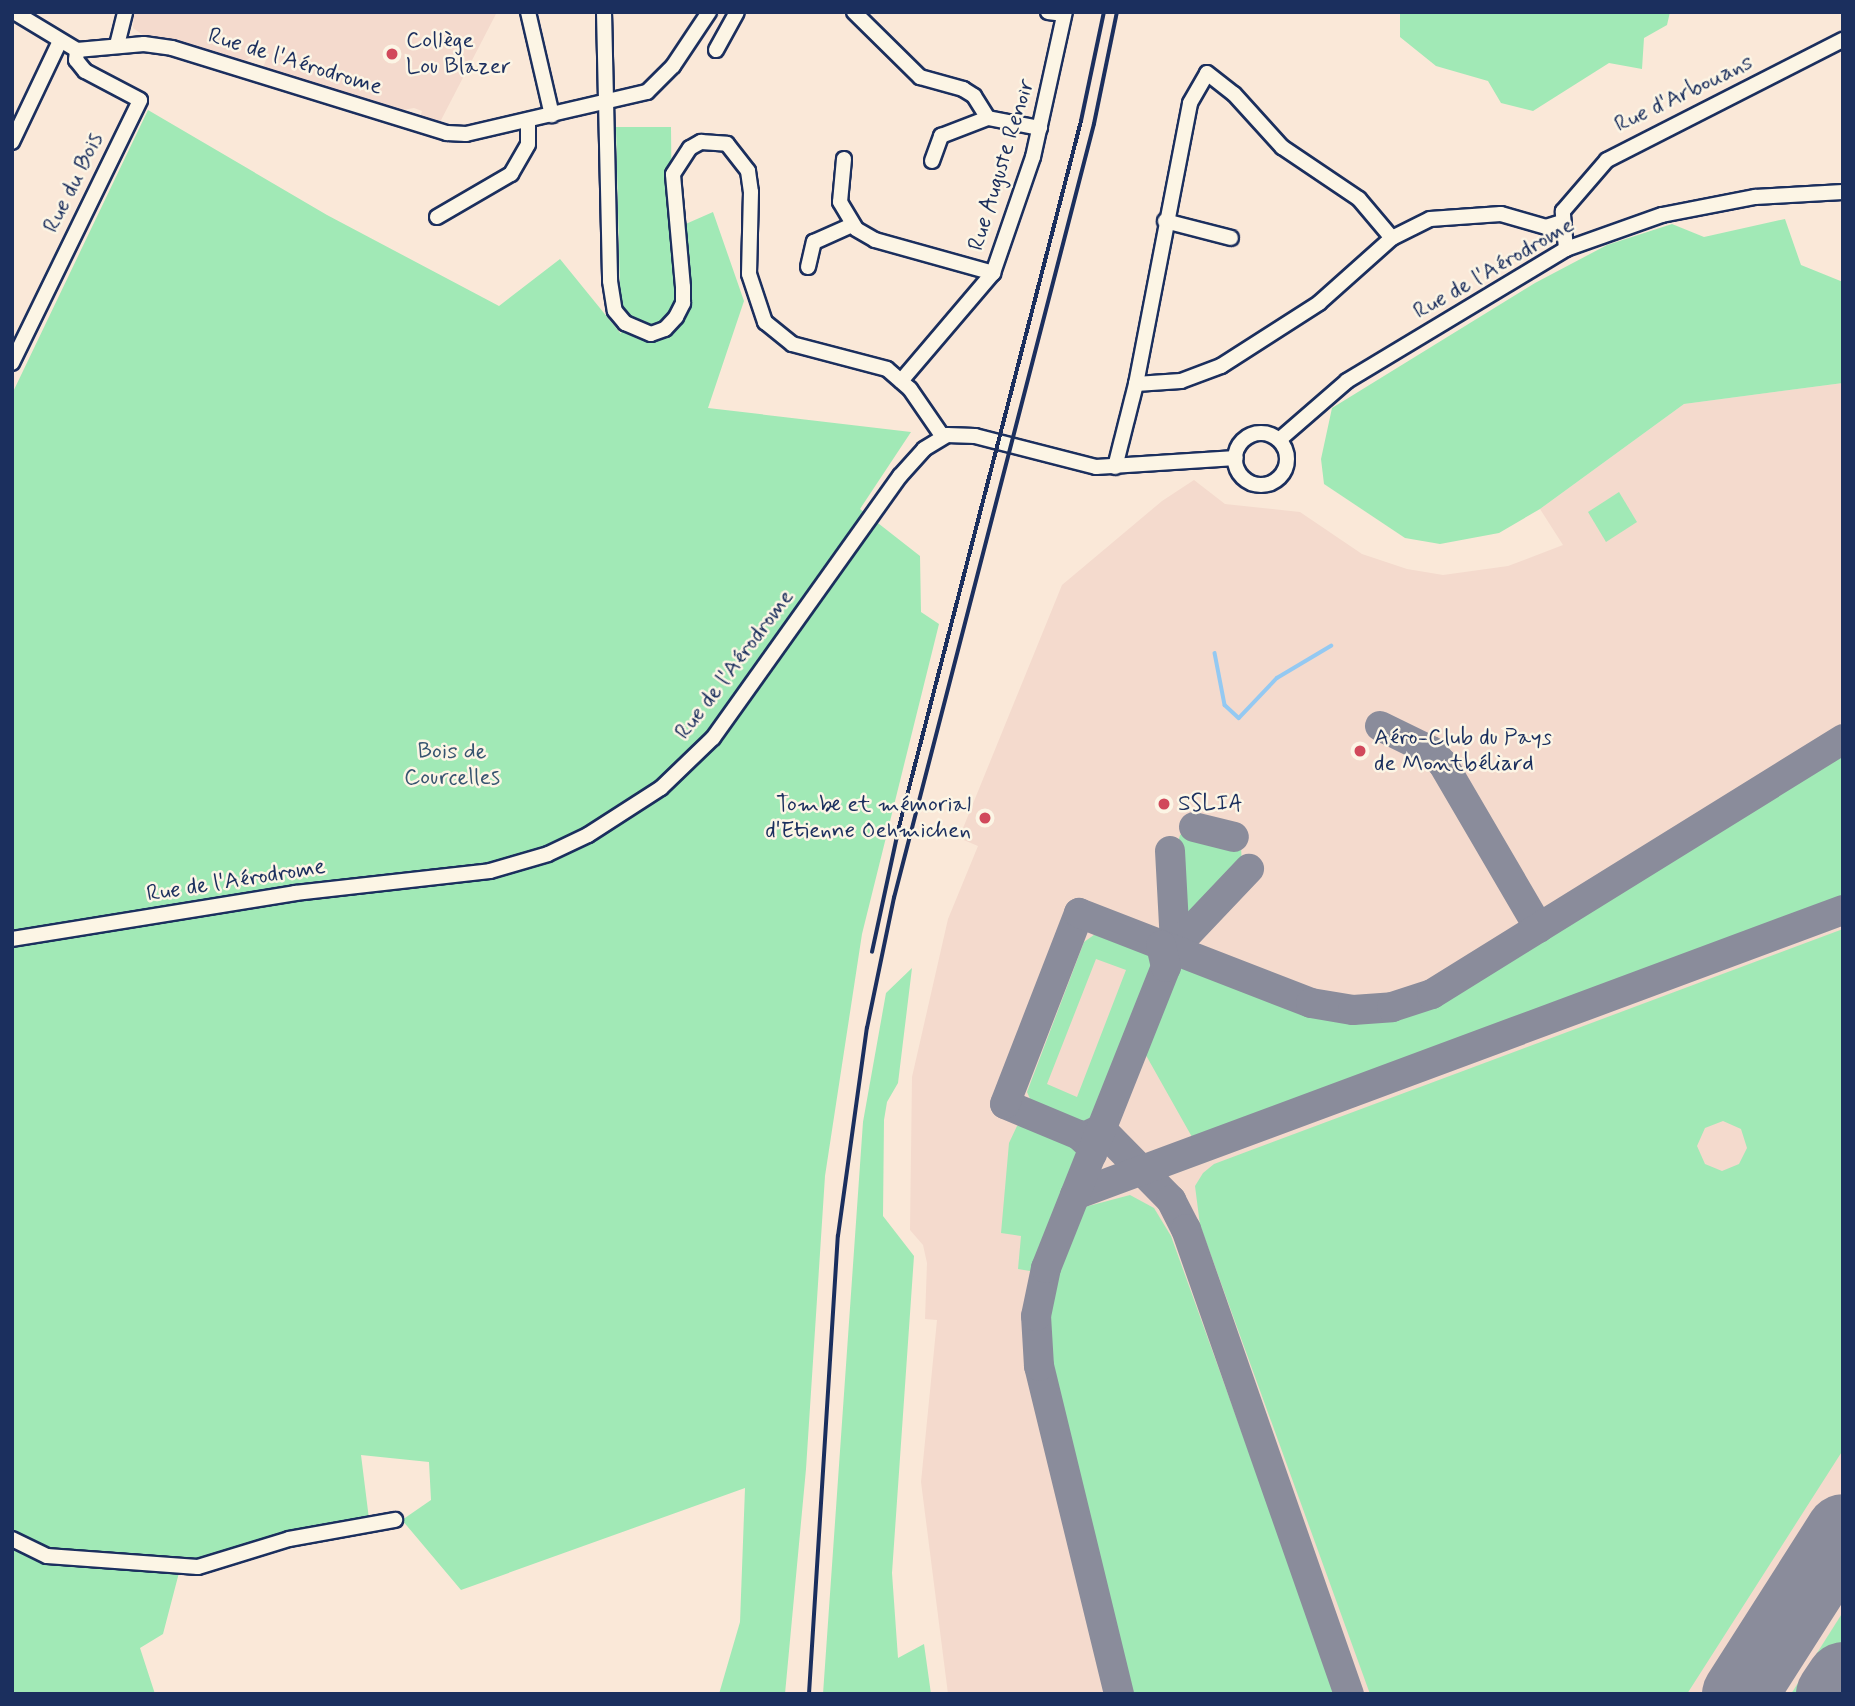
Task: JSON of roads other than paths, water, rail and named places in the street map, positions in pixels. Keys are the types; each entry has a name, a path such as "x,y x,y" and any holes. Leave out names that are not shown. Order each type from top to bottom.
{"street":[{"name":"Rue de l'Aérodrome","path":"14,12 60,43 77,50 117,45 172,48 447,132 467,134 606,105 658,84 709,12"},
{"path":"117,45 125,12"},
{"path":"528,12 552,115"},
{"path":"604,12 610,281 615,311 625,323 651,334 665,329 683,303 673,174 690,148 714,141 727,144 748,171 751,192 749,274 765,322 792,344 874,363 901,381 943,437 961,433 1082,464 1115,467 1236,458"},
{"path":"716,50 737,12"},
{"path":"854,12 920,77 963,89 974,96 988,118"},
{"path":"1048,12 1065,13"},
{"name":"Rue Auguste Renoir","path":"901,381 993,273 1040,128 1065,13"},
{"name":"Rue d'Arbouans","path":"1561,222 1577,189 1621,150 1841,41"},
{"path":"12,142 60,43"},
{"name":"Rue du Bois","path":"12,363 139,100 85,71 76,60 77,50"},
{"path":"1115,467 1136,384 1190,103 1207,73 1234,94 1282,147 1359,200 1392,238"},
{"path":"932,161 941,136 988,118 1040,128"},
{"path":"437,217 510,174 528,144 528,120"},
{"path":"844,159 839,202 852,225 875,240 993,273"},
{"name":"Rue de l'Aérodrome","path":"1279,440 1347,381 1566,249 1662,215 1755,197 1843,192"},
{"path":"1136,384 1181,381 1221,366 1319,303 1392,238 1430,219 1464,214 1501,214 1546,227 1561,222 1566,249"},
{"path":"1165,222 1231,239"},
{"path":"808,267 814,242 852,225"},
{"path":"1264,433 1279,440 1287,464 1272,482 1258,484 1244,478 1236,458 1248,437 1264,433"},
{"name":"Rue de l'Aérodrome","path":"12,939 295,893 490,871 548,854 588,835 660,788 713,738 900,476 924,449 943,437"},
{"path":"12,1539 47,1556 198,1567 289,1539 395,1520"}],"waterway":[{"path":"1215,653 1225,705 1239,718 1277,678 1331,646"}],"railway":[{"path":"872,952 899,827 1081,121 1104,12"},
{"path":"809,1694 838,1236 867,1028 894,898 1094,124 1117,12"}],"place":[{"name":"Collège Lou Blazer","path":"392,54"},
{"name":"Aéro-Club du Pays de Montbéliard","path":"1360,751"},
{"name":"SSLIA","path":"1164,804"},
{"name":"Tombe et mémorial d'Etienne Oehmichen","path":"985,818"}],"park label":[{"name":"Bois de Courcelles","path":"452,765"}]}
